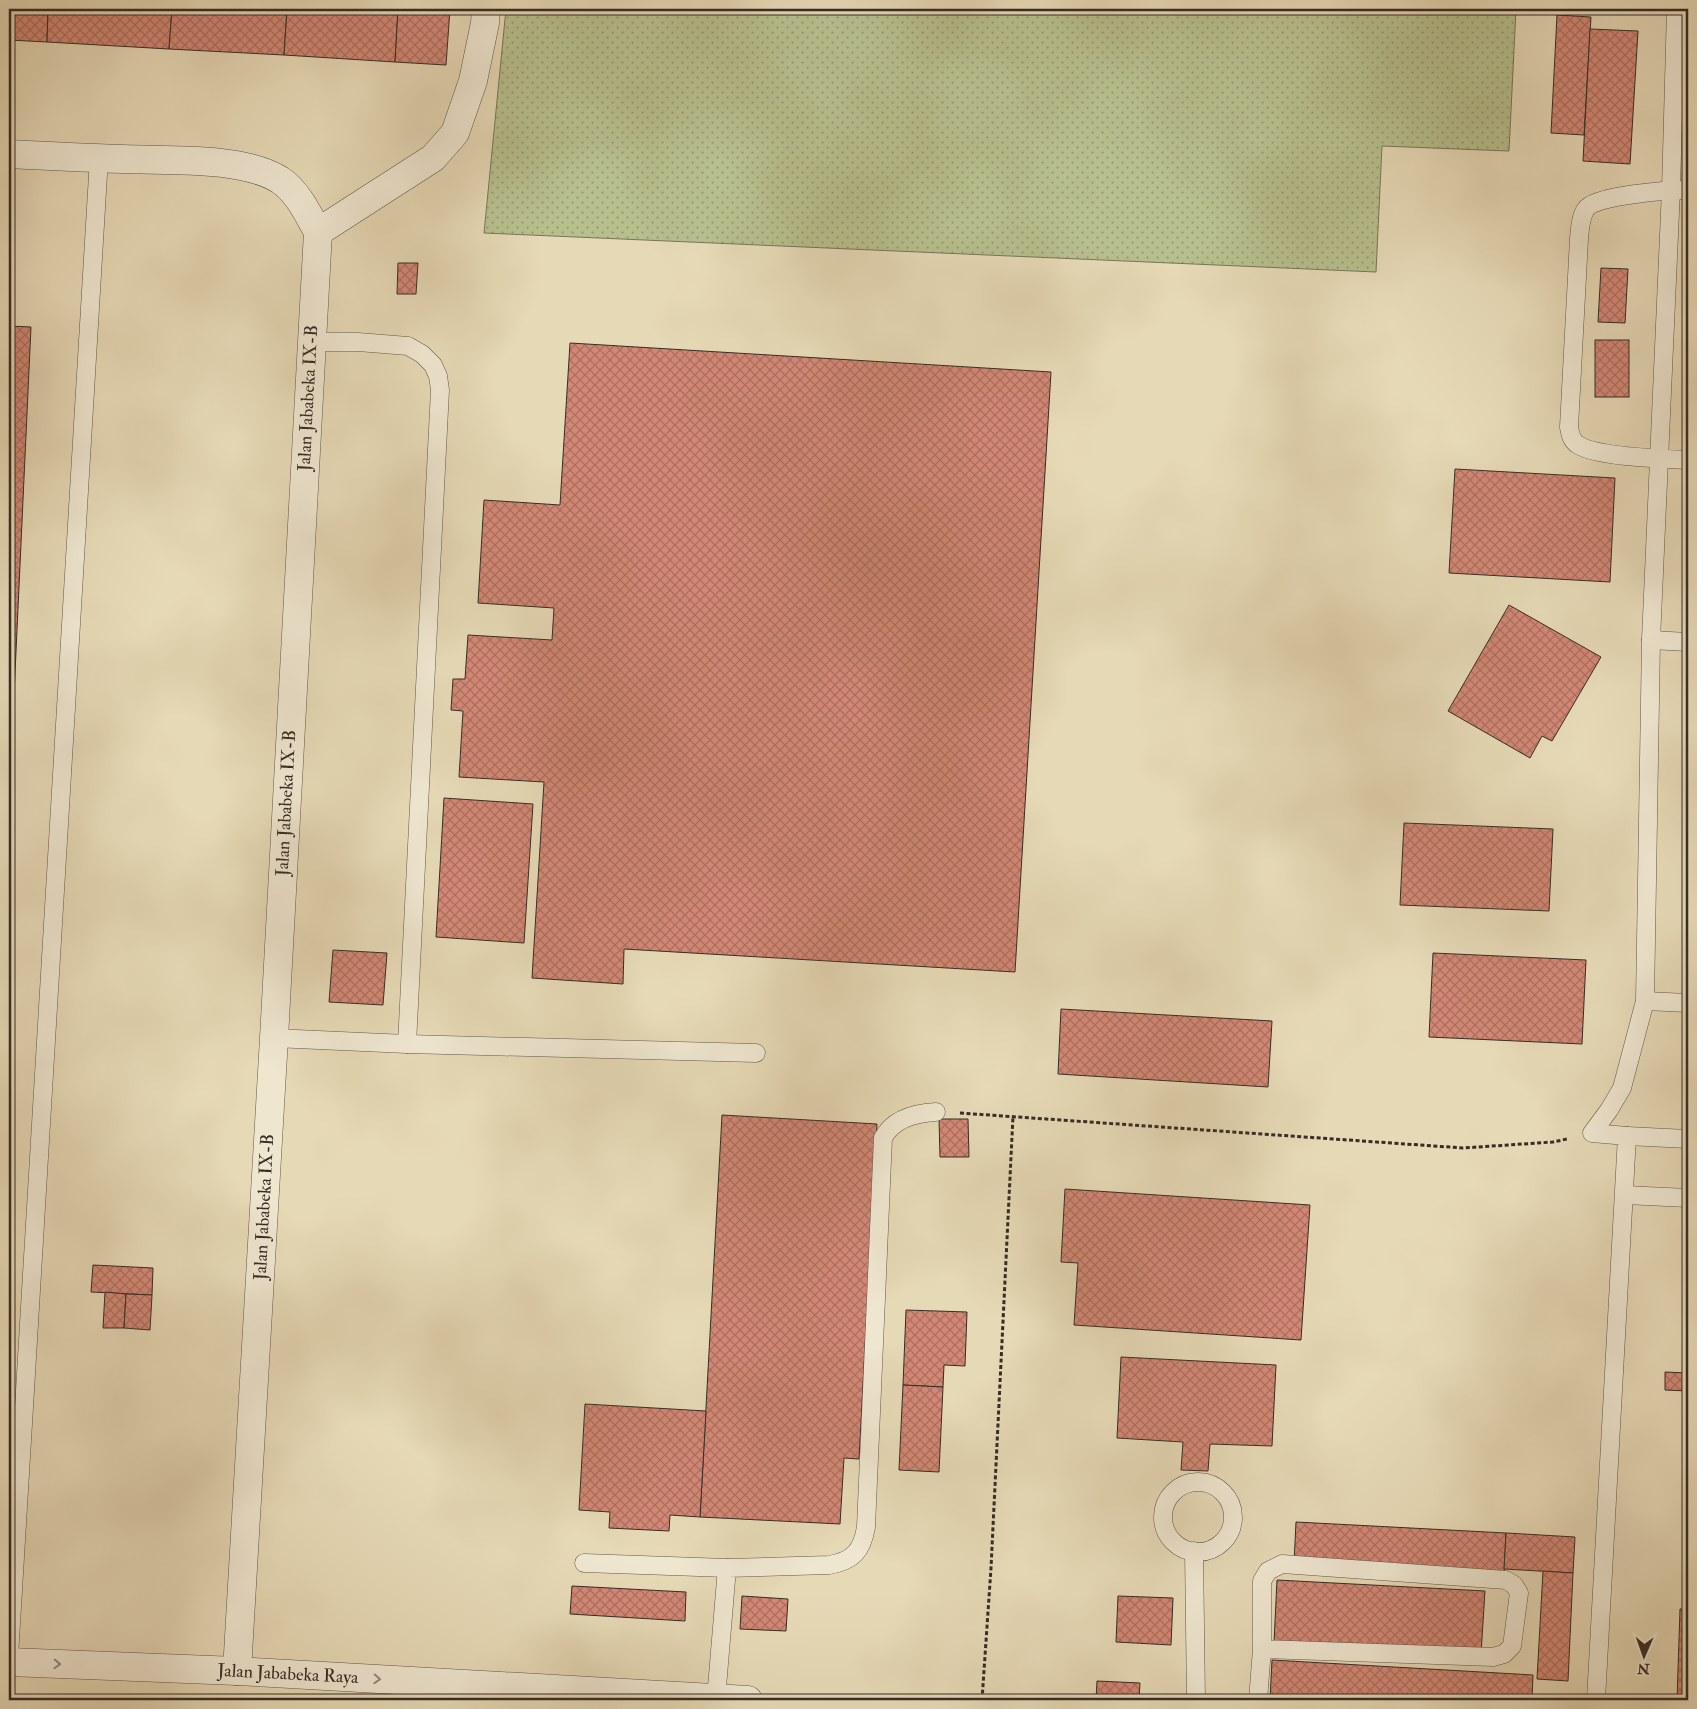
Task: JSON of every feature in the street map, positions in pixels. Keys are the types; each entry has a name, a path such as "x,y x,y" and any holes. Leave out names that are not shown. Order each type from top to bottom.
{"street":[{"path":"9,154 203,162 242,166 267,174 281,181 298,197 318,232 433,158 455,133 474,81 486,9"},
{"name":"Jalan Jababeka IX-B","path":"237,1671 318,232"},
{"name":"Jalan Jababeka Raya","path":"9,1662 237,1671 748,1700"}],"lane":[{"path":"1592,1133 1622,1088 1645,1001 1651,640 1659,459 1680,190 1676,9"},
{"path":"9,1657 98,158"},
{"path":"1680,190 1602,199 1586,208 1579,239 1569,427 1574,441 1578,445 1595,452 1688,460"},
{"path":"311,342 358,342 408,346 422,354 432,365 438,376 440,390 407,1044"},
{"path":"1651,640 1688,642"},
{"path":"1645,1001 1688,1003"},
{"path":"274,1038 407,1044 756,1053"},
{"path":"584,1563 727,1568 829,1565 851,1558 864,1539 866,1527 883,1138 887,1131 917,1113 936,1112"},
{"path":"1592,1133 1688,1139"},
{"path":"1596,1700 1627,1136"},
{"path":"1625,1195 1688,1198"},
{"path":"1194,1551 1196,1700"},
{"path":"1258,1700 1262,1649 1262,1581 1268,1571 1282,1564 1506,1580 1514,1585 1519,1593 1512,1646 1504,1654 1493,1658 1262,1649"},
{"path":"716,1699 727,1568"}],"path":[{"path":"936,1112 1463,1148 1553,1142 1592,1133"},
{"path":"982,1700 991,1568 1012,1116"}],"green space":[{"path":"506,9 1516,9 1509,151 1382,146 1376,272 484,233"}],"building":[{"path":"9,9 48,9 47,42 9,40"},
{"path":"48,9 172,9 169,49 47,42"},
{"path":"172,9 287,9 284,55 169,49"},
{"path":"287,9 398,9 395,62 284,55"},
{"path":"398,9 450,9 446,65 395,62"},
{"path":"1557,15 1591,17 1584,135 1551,133"},
{"path":"1590,29 1638,31 1630,164 1583,161"},
{"path":"398,263 418,263 416,294 397,294"},
{"path":"1601,268 1628,269 1625,323 1598,322"},
{"path":"9,326 31,327 9,803"},
{"path":"1595,340 1629,340 1629,397 1595,397"},
{"path":"570,343 1051,372 1015,972 624,949 623,984 532,978 544,782 459,777 463,711 451,710 453,679 465,679 468,635 552,640 554,608 478,603 484,500 560,505"},
{"path":"1455,469 1615,478 1610,582 1449,573"},
{"path":"1509,605 1601,657 1552,741 1542,736 1530,758 1448,711"},
{"path":"444,798 533,804 524,943 436,937"},
{"path":"1404,823 1553,829 1549,911 1400,905"},
{"path":"333,950 387,953 383,1005 329,1002"},
{"path":"1433,953 1586,960 1582,1044 1429,1037"},
{"path":"1061,1009 1272,1021 1268,1087 1058,1074"},
{"path":"722,1115 877,1124 859,1459 844,1458 840,1524 700,1517"},
{"path":"939,1119 968,1119 969,1157 940,1157"},
{"path":"1065,1189 1310,1205 1301,1340 1074,1325 1078,1263 1061,1262"},
{"path":"93,1265 153,1268 152,1295 91,1292"},
{"path":"105,1292 126,1294 124,1328 103,1328"},
{"path":"126,1294 152,1295 150,1330 124,1328"},
{"path":"906,1310 967,1312 965,1366 944,1365 943,1387 903,1385"},
{"path":"1121,1357 1276,1365 1272,1446 1210,1444 1208,1471 1181,1470 1183,1442 1117,1438"},
{"path":"1665,1372 1688,1373 1688,1391 1665,1390"},
{"path":"903,1385 943,1387 939,1472 899,1470"},
{"path":"585,1404 706,1411 700,1517 670,1515 669,1531 609,1528 610,1512 579,1510"},
{"path":"1296,1522 1506,1533 1504,1575 1294,1564"},
{"path":"1506,1533 1575,1537 1573,1573 1504,1569"},
{"path":"1543,1571 1573,1573 1568,1681 1537,1679"},
{"path":"1277,1580 1485,1591 1481,1654 1274,1643"},
{"path":"572,1586 686,1592 685,1621 570,1614"},
{"path":"742,1596 788,1599 786,1631 740,1629"},
{"path":"1118,1596 1173,1598 1171,1645 1116,1642"},
{"path":"1680,1609 1688,1609 1688,1700 1677,1700"},
{"path":"1272,1660 1533,1675 1532,1700 1270,1700"},
{"path":"1097,1681 1140,1683 1139,1700 1096,1700"}]}
